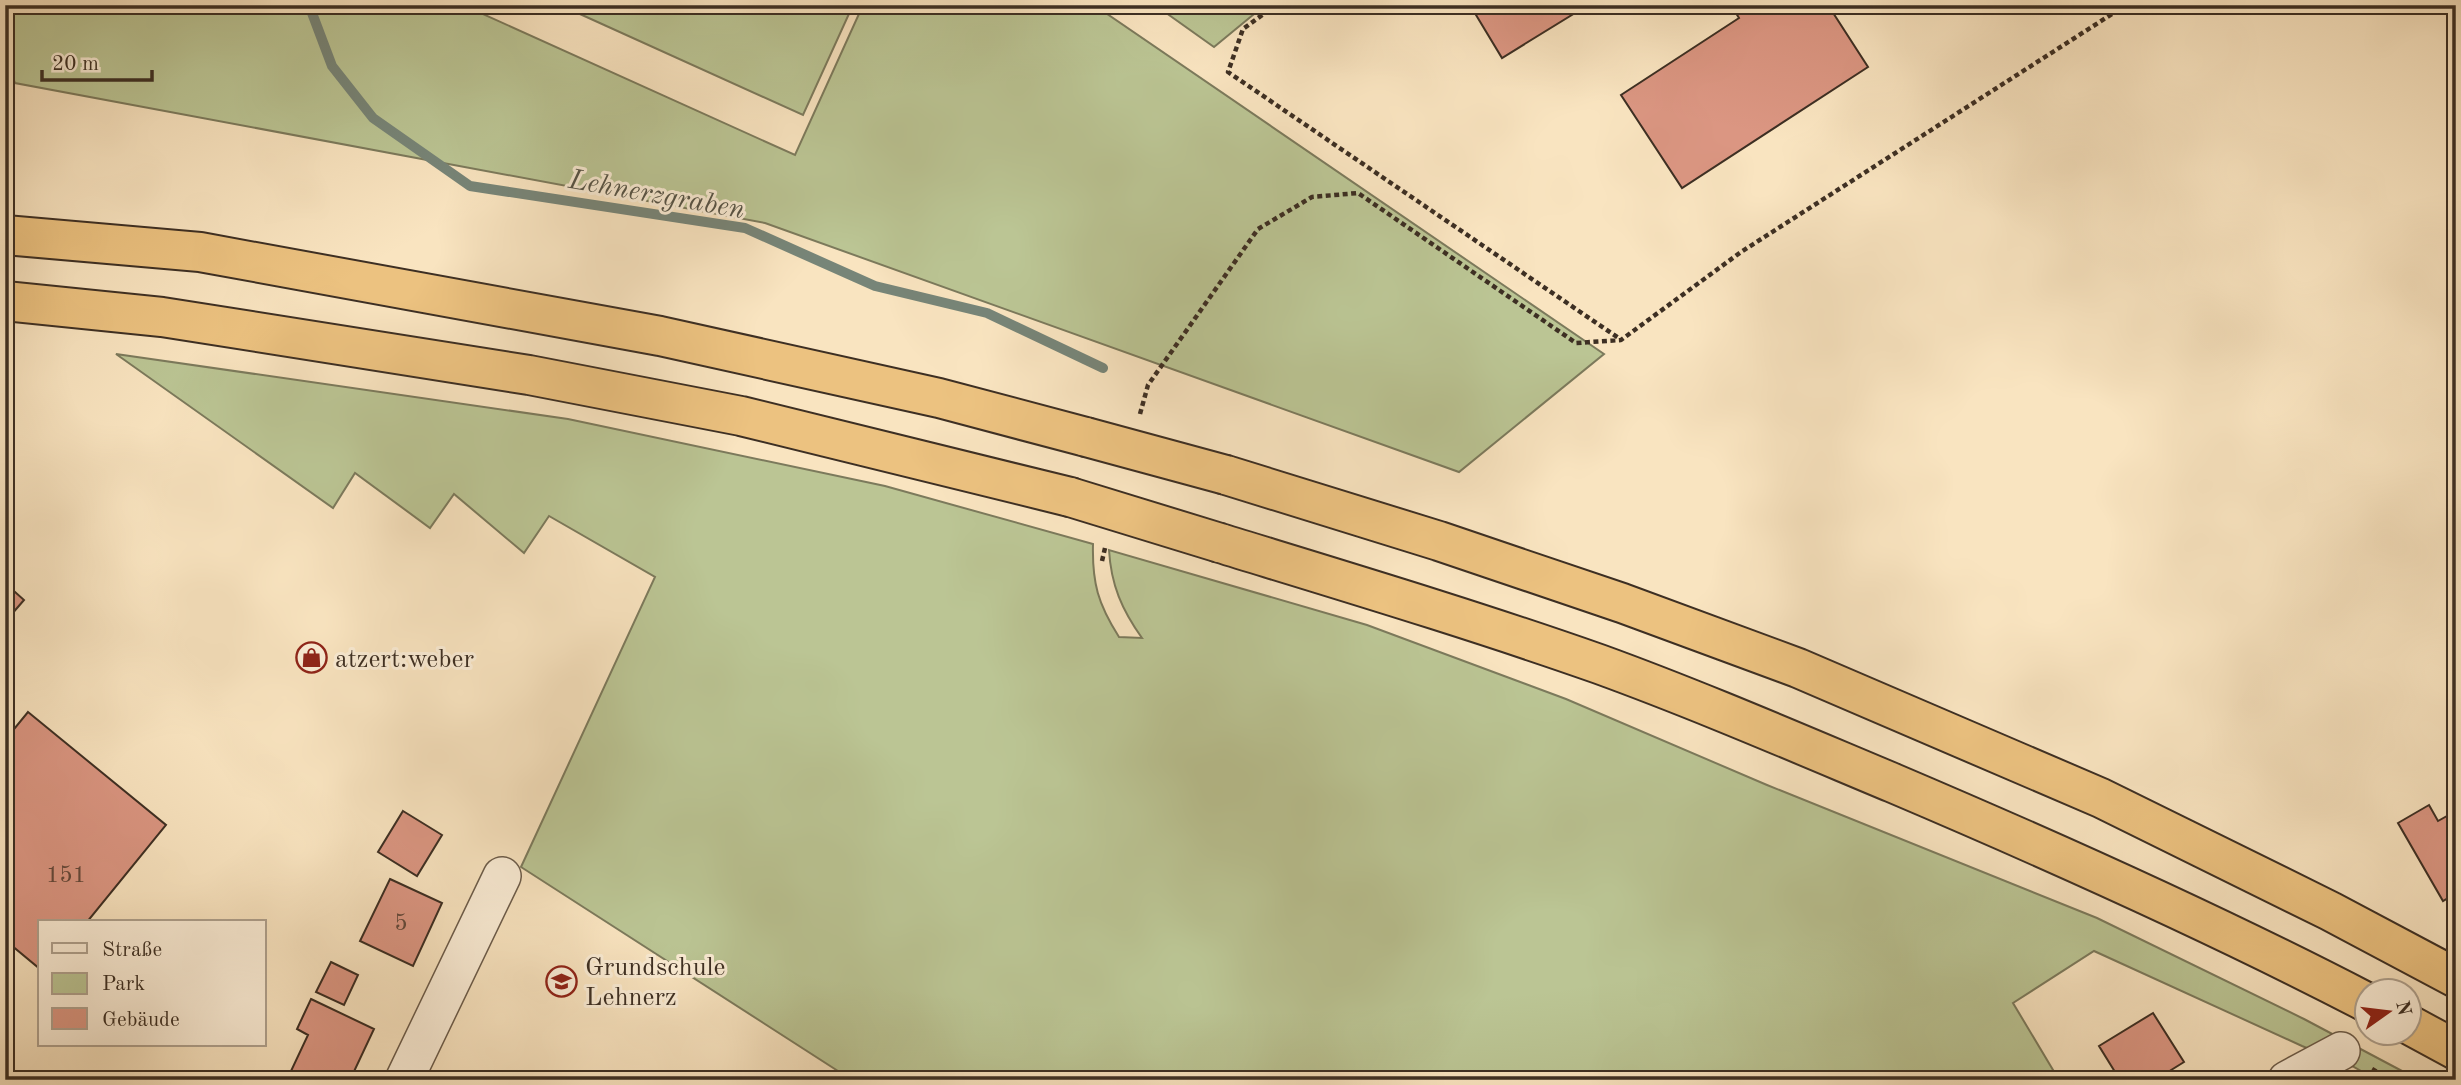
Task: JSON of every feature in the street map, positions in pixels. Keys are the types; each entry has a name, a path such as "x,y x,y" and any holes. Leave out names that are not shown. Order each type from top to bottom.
{"highway":[{"path":"6,235 200,252 660,336 939,398 1226,475 1439,541 1622,603 1798,668 2101,798 2330,911 2456,978"},
{"path":"5,301 162,317 529,375 741,416 1070,497 1431,608 1574,656 1760,727 2052,851 2352,994"},
{"path":"2422,1031 2456,1051"}],"street":[{"path":"404,1080 502,876"},
{"path":"2287,1080 2341,1051"}],"path":[{"path":"1276,5 1243,29 1228,72 1621,340"},
{"path":"1148,385 1258,229 1312,197 1358,193 1576,343 1621,340 1741,252 2126,5"}],"green space":[{"path":"5,5 463,5 795,155 863,5 1094,5 1604,354 1459,472 765,223 15,83 5,56"},
{"path":"560,5 853,5 803,115"},
{"path":"1155,5 1265,5 1214,47"},
{"path":"116,354 568,419 885,486 1093,544 1098,593 1119,637 1142,638 1119,597 1112,575 1109,550 1367,625 1566,699 1767,785 2097,918 2304,1019 2419,1080 2377,1080 2352,1066 2094,951 2013,1003 2059,1080 852,1080 521,867 655,577 549,516 524,553 454,494 430,528 355,473 333,508"}],"building":[{"path":"1470,5 1588,5 1502,58"},
{"path":"1731,5 1828,5 1868,67 1682,188 1621,95 1739,18"},
{"path":"5,583 24,600 5,622"},
{"path":"28,712 166,825 89,920 38,920 38,967 5,940 5,740"},
{"path":"2429,805 2438,821 2456,811 2456,893 2443,901 2398,823"},
{"path":"403,811 442,835 417,876 378,852"},
{"path":"390,879 442,903 413,966 360,941"},
{"path":"331,962 358,975 344,1005 316,992"},
{"path":"311,999 374,1029 350,1080 309,1080 291,1071 308,1035 297,1029"},
{"path":"2153,1013 2184,1062 2155,1080 2120,1080 2099,1046"}],"waterway":[{"name":"Lehnerzgraben","path":"309,5 332,66 373,118 470,186 745,228 875,286 987,313 1103,368"}],"place":[{"name":"atzert:weber","path":"312,658"},
{"name":"Grundschule Lehnerz","path":"562,981"}]}
